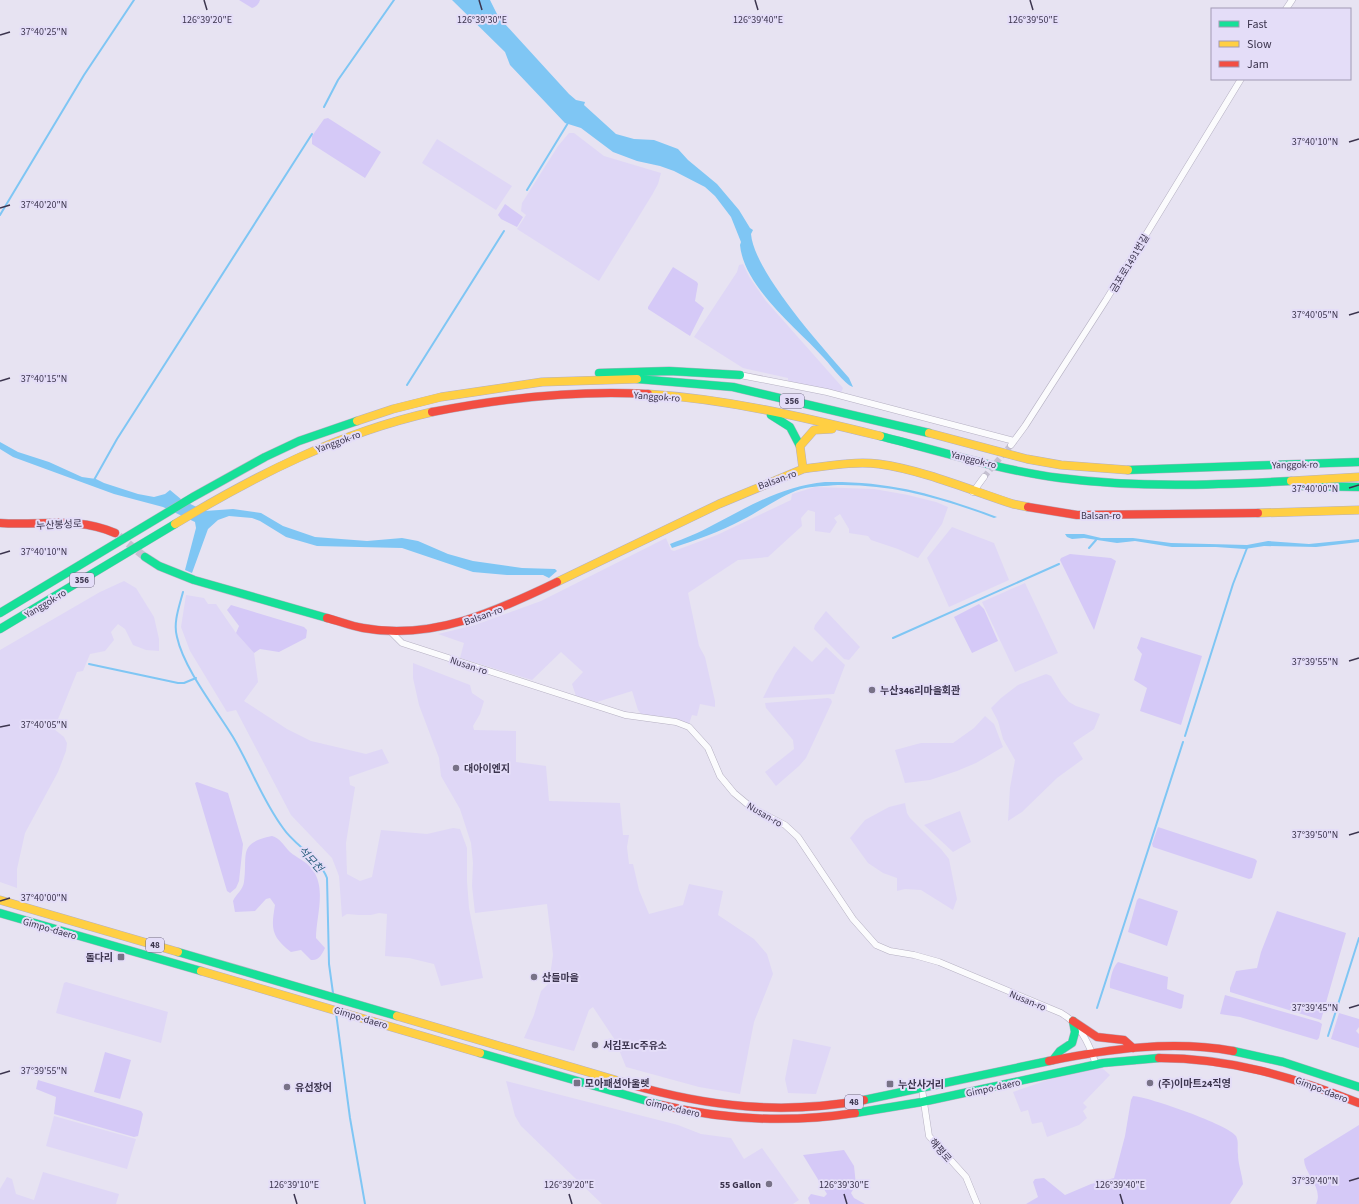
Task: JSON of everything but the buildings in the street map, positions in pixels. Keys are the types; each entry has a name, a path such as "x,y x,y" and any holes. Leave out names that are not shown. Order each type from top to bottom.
{"main road":[{"path":"542,382 594,373 633,370 709,372 740,375"},
{"name":"Yanggok-ro","path":"0,613 234,473 299,442 393,409 441,396 542,382 646,379 734,388 970,443 1027,459 1061,465 1134,470 1359,462"},
{"name":"Yanggok-ro","path":"0,629 249,480 298,456 345,438 394,422 487,402 562,394 605,393 710,400 752,407 870,433 1025,472 1062,478 1135,485 1203,485 1359,476"},
{"path":"752,407 781,419 797,436 800,446"},
{"path":"800,446 809,434 820,429 870,433"},
{"name":"Balsan-ro","path":"800,446 803,470"},
{"path":"1242,465 1359,456"},
{"name":"Balsan-ro","path":"145,557 159,566 175,573 207,584 363,628 390,631 448,626 492,613 527,598 736,496 803,470 854,463 879,464 918,473 973,492 1030,509 1077,515 1263,513 1359,510"},
{"path":"1203,485 1359,487"},
{"name":"누산봉성로","path":"0,523 29,525 81,522 100,526 115,533"},
{"name":"Gimpo-daero","path":"0,900 310,992 353,1003 671,1096 736,1107 790,1109 830,1106 922,1089 1053,1060 1092,1053 1133,1048 1187,1046 1218,1049 1284,1063 1359,1087"},
{"name":"Gimpo-daero","path":"0,913 307,1001 662,1106 689,1112 738,1118 807,1119 846,1115 924,1101 1096,1065 1144,1058 1198,1058 1264,1069 1303,1081 1359,1103"},
{"path":"108,945 111,932"},
{"path":"1073,1021 1097,1037 1124,1040 1133,1048"},
{"path":"1053,1060 1060,1051 1072,1043 1075,1032 1073,1021"},
{"path":"540,1070 543,1065 554,1067 563,1064"},
{"path":"965,1079 967,1092"}],"street":[{"name":"금포로1491번길","path":"740,375 827,392 1013,443 1106,300 1240,80"},
{"path":"973,492 984,477"},
{"name":"Nusan-ro","path":"390,631 402,643 409,646 625,715 676,722 689,727 708,748 720,776 734,793 752,808 785,825 798,837 857,923 876,945 890,951 914,955 938,962 1061,1013 1073,1021 1092,1053 1096,1065"},
{"name":"해평로","path":"922,1089 929,1136 966,1177 977,1204"}],"shaded area":[{"path":"239,0 260,0 255,7 252,8"},
{"path":"328,118 381,152 365,178 312,144 312,136 324,119"},
{"path":"569,133 574,133 604,156 661,173 658,184 652,195 599,281 517,229 526,215 521,211 522,203 558,146"},
{"path":"437,139 512,186 496,210 422,163"},
{"path":"505,204 523,217 517,227 501,219 498,215"},
{"path":"743,264 750,278 766,301 843,388 841,393 788,381 788,378 743,368 694,337 737,272 739,265"},
{"path":"673,267 697,282 698,284 695,301 704,308 690,336 648,309"},
{"path":"815,487 874,489 908,495 936,502 948,507 942,524 918,558 898,549 871,540 868,536 849,533 849,529 840,514 834,518 837,522 830,533 815,531 815,512 808,510 801,518 802,526 768,557 738,560 688,593 699,646 705,657 715,701 715,707 700,704 697,716 692,715 689,724 669,717 642,715 638,710 632,691 597,702 576,696 572,684 583,672 561,652 532,680 460,658 464,643 438,634 475,625 541,601 666,538 671,550 674,551 717,535 791,500 792,494"},
{"path":"952,527 994,543 1009,580 949,607 927,558"},
{"path":"1070,554 1111,558 1116,561 1094,630 1060,560 1061,558"},
{"path":"124,581 136,588 154,617 159,639 159,651 146,650 133,645 125,629 118,624 111,632 114,640 105,651 90,654 83,671 77,672 54,729 64,737 67,743 66,751 58,772 25,833 17,869 17,888 0,882 0,650 100,592"},
{"path":"1025,583 1058,653 1015,672 982,602"},
{"path":"186,595 204,598 208,604 216,604 236,633 254,653 258,682 244,701 287,729 311,741 366,754 382,749 389,763 349,777 350,785 355,787 346,843 347,874 360,881 372,877 381,830 427,834 453,828 460,829 467,848 469,908 483,978 441,986 434,964 409,958 385,956 387,914 347,914 342,917 339,876 332,858 291,815 236,710 227,712 190,651 181,627"},
{"path":"979,604 984,609 998,641 972,653 954,617"},
{"path":"231,605 304,627 307,630 306,638 279,652 260,649 254,653 236,633 239,626 227,610"},
{"path":"826,611 860,647 849,660 844,659 814,629 815,625"},
{"path":"1141,637 1202,656 1181,725 1140,711 1147,688 1134,680 1142,654 1137,648"},
{"path":"794,646 812,662 826,647 845,665 834,694 763,698 775,674"},
{"path":"413,663 470,685 472,693 484,701 480,714 473,726 474,730 516,731 516,762 546,766 549,801 620,803 623,835 629,835 627,847 629,864 633,864 639,890 649,914 683,905 689,884 723,891 718,915 754,939 767,954 773,974 754,1022 740,1094 699,1087 626,1067 615,1040 593,1007 589,1010 574,1051 524,1038 534,1015 541,991 551,981 553,955 547,904 475,913 472,886 473,863 471,843 460,809 441,776 439,758 419,705 413,678"},
{"path":"1046,674 1051,676 1062,694 1069,702 1076,706 1100,714 1094,729 1073,743 1083,759 1057,778 1022,812 1008,821 1010,788 1015,760 1003,739 998,721 991,708 1018,685"},
{"path":"831,699 832,702 806,758 776,786 765,772 794,749 793,740 766,708 765,703"},
{"path":"985,716 994,724 1003,747 976,763 957,771 930,780 905,783 895,750 921,743 953,743 974,728"},
{"path":"197,782 228,793 243,844 239,881 236,888 230,893 227,891 195,783"},
{"path":"905,803 907,813 910,818 949,859 957,899 953,910 921,890 905,889 897,891 897,878 883,873 868,863 850,838 865,820 889,807"},
{"path":"960,811 971,842 953,852 924,825"},
{"path":"1158,827 1255,859 1257,861 1252,878 1249,879 1153,847 1152,844"},
{"path":"272,836 282,842 290,852 312,869 319,885 320,903 316,938 325,948 320,957 314,960 311,960 301,950 291,952 276,936 273,926 275,905 270,898 266,899 255,911 235,912 233,901 243,885 246,852 253,842"},
{"path":"1139,898 1178,911 1167,946 1128,932 1137,900"},
{"path":"1277,911 1346,933 1321,1020 1230,992 1236,971 1257,968 1261,952"},
{"path":"1118,962 1168,977 1167,989 1184,995 1182,1008 1180,1009 1110,988 1114,967"},
{"path":"66,982 168,1012 161,1043 56,1013 64,983"},
{"path":"1225,995 1319,1022 1322,1024 1319,1038 1317,1040 1240,1017 1220,1014"},
{"path":"1339,1013 1359,1019 1359,1027 1356,1031 1359,1034 1359,1048 1331,1039"},
{"path":"793,1039 831,1047 816,1094 788,1093 785,1079"},
{"path":"105,1052 131,1060 120,1099 94,1092"},
{"path":"1102,1068 1110,1075 1083,1103 1087,1107 1083,1111 1087,1118 1079,1125 1047,1137 1042,1122 1032,1124 1028,1110 1021,1112 1013,1092 1070,1072"},
{"path":"38,1080 141,1111 143,1114 138,1136 134,1137 54,1114 56,1097 36,1089"},
{"name":"모아패션아울렛","path":"506,1081 678,1125 701,1134 731,1138 744,1159 762,1148 799,1200 793,1204 602,1204 521,1126 515,1116"},
{"path":"1133,1096 1155,1101 1188,1112 1219,1125 1236,1136 1243,1184 1230,1204 1026,1204 1038,1197 1033,1182 1035,1179 1044,1178 1065,1195 1091,1184 1114,1178 1125,1136"},
{"path":"54,1116 136,1139 127,1169 46,1146"},
{"path":"1359,1125 1359,1204 1316,1204 1318,1192 1307,1170 1304,1159"},
{"path":"844,1150 854,1166 856,1185 851,1193 854,1198 865,1204 810,1204 808,1198 811,1194 824,1197 827,1194 803,1155"},
{"path":"43,1172 119,1194 116,1204 0,1204 0,1189 7,1177 12,1179 16,1194 34,1200"}],"water":[{"path":"452,0 490,0 497,14 505,24 569,94 576,100 585,102 584,105 616,134 634,139 654,140 678,149 688,160 717,184 739,210 750,228 753,230 751,234 755,250 776,288 807,329 849,378 853,387 841,378 823,357 773,306 761,291 751,276 744,261 740,245 741,242 731,217 715,196 705,187 674,171 637,161 613,152 581,128 565,123 510,65 505,52"},
{"path":"0,442 18,452 49,462 82,477 96,479 138,494 154,497 165,494 170,490 182,500 205,511 233,509 261,513 283,526 315,537 367,541 402,538 418,541 448,554 473,561 522,568 555,569 557,571 549,578 543,575 507,575 473,572 402,548 317,546 286,537 260,521 252,518 229,516 218,520 208,529 192,573 185,570 196,528 195,522 163,507 114,494 13,457 0,449"},
{"path":"825,482 871,484 912,490 997,517 994,518 937,499 898,490 858,485 819,486 793,492 734,524 708,536 672,548 670,544 781,492 810,484"},
{"path":"1065,534 1084,534 1101,538 1133,538 1171,543 1247,545 1268,541 1309,544 1359,539 1359,542 1316,547 1264,546 1245,549 1216,547 1172,547 1135,541 1117,543 1084,538 1072,539 1067,537"}],"waterway":[{"path":"0,215 84,75 134,0"},
{"path":"324,107 338,80 394,0"},
{"path":"527,190 568,123"},
{"path":"94,480 117,439 312,134"},
{"path":"407,385 504,231"},
{"path":"1089,548 1096,540"},
{"path":"1185,736 1233,584 1247,548"},
{"path":"893,638 1059,564"},
{"name":"석모천","path":"183,592 177,615 176,632 186,662 233,737 276,817 288,834 313,858 327,878 329,964 333,993"},
{"path":"89,664 178,683 184,683 196,678"},
{"path":"1097,1008 1183,742"},
{"path":"1328,1036 1359,938"},
{"name":"석모천","path":"336,1013 350,1118 365,1204"}],"tunnel":[{"path":"984,477 1011,445"},
{"path":"119,536 145,557"}],"traffic: fast":[{"path":"599,373 669,371 740,375"},
{"path":"637,379 733,387 929,433"},
{"path":"771,415 790,427 800,446"},
{"path":"0,613 193,497 265,457 299,441 357,421"},
{"path":"880,436 969,460 1037,475 1060,478 1118,483 1176,485 1291,481"},
{"path":"1128,470 1359,462"},
{"path":"1301,486 1359,487"},
{"path":"0,629 175,524"},
{"path":"145,557 159,566 194,580 327,618"},
{"path":"0,913 201,971"},
{"path":"178,952 397,1016"},
{"path":"1053,1060 1060,1051 1072,1043 1075,1032 1073,1021"},
{"path":"1233,1051 1283,1062 1359,1087"},
{"path":"480,1053 661,1105"},
{"path":"855,1113 922,1102 1103,1063 1159,1058"},
{"path":"864,1100 1049,1061"}],"traffic: slow":[{"path":"357,421 393,409 441,397 542,382 637,379"},
{"path":"648,394 677,396 736,404 880,436"},
{"path":"175,524 267,473 331,444 364,431 432,412"},
{"path":"800,446 814,430 832,429"},
{"path":"929,433 1027,459 1061,465 1128,470"},
{"path":"800,446 803,469 851,463 879,464 912,471 1013,504 1028,507"},
{"path":"557,582 719,504 803,469"},
{"path":"1291,481 1359,477"},
{"path":"1258,513 1359,510"},
{"path":"0,900 178,952"},
{"path":"201,971 480,1053"},
{"path":"397,1016 629,1084"}],"traffic: jam":[{"path":"432,412 539,396 593,393 648,394"},
{"path":"1028,507 1077,515 1258,513"},
{"path":"0,523 72,523 101,528 115,533"},
{"path":"327,618 358,627 389,631 439,627 487,613 557,582"},
{"path":"1073,1021 1097,1037 1124,1040 1133,1048"},
{"path":"1049,1061 1141,1047 1187,1046 1233,1051"},
{"path":"1159,1058 1211,1061 1236,1065 1286,1077 1359,1103"},
{"path":"629,1084 658,1092 717,1103 775,1108 834,1105 864,1100"},
{"path":"661,1105 733,1117 782,1119 855,1113"}],"place":[{"name":"누산346리마을회관","path":"872,690"},
{"name":"대아이엔지","path":"456,768"},
{"name":"돌다리","path":"121,957"},
{"name":"산들마을","path":"534,977"},
{"name":"서김포IC주유소","path":"595,1045"},
{"name":"모아패션아울렛","path":"577,1083"},
{"name":"(주)이마트24직영","path":"1150,1083"},
{"name":"누산사거리","path":"890,1084"},
{"name":"유선장어","path":"287,1087"},
{"name":"55 Gallon","path":"769,1184"}]}
